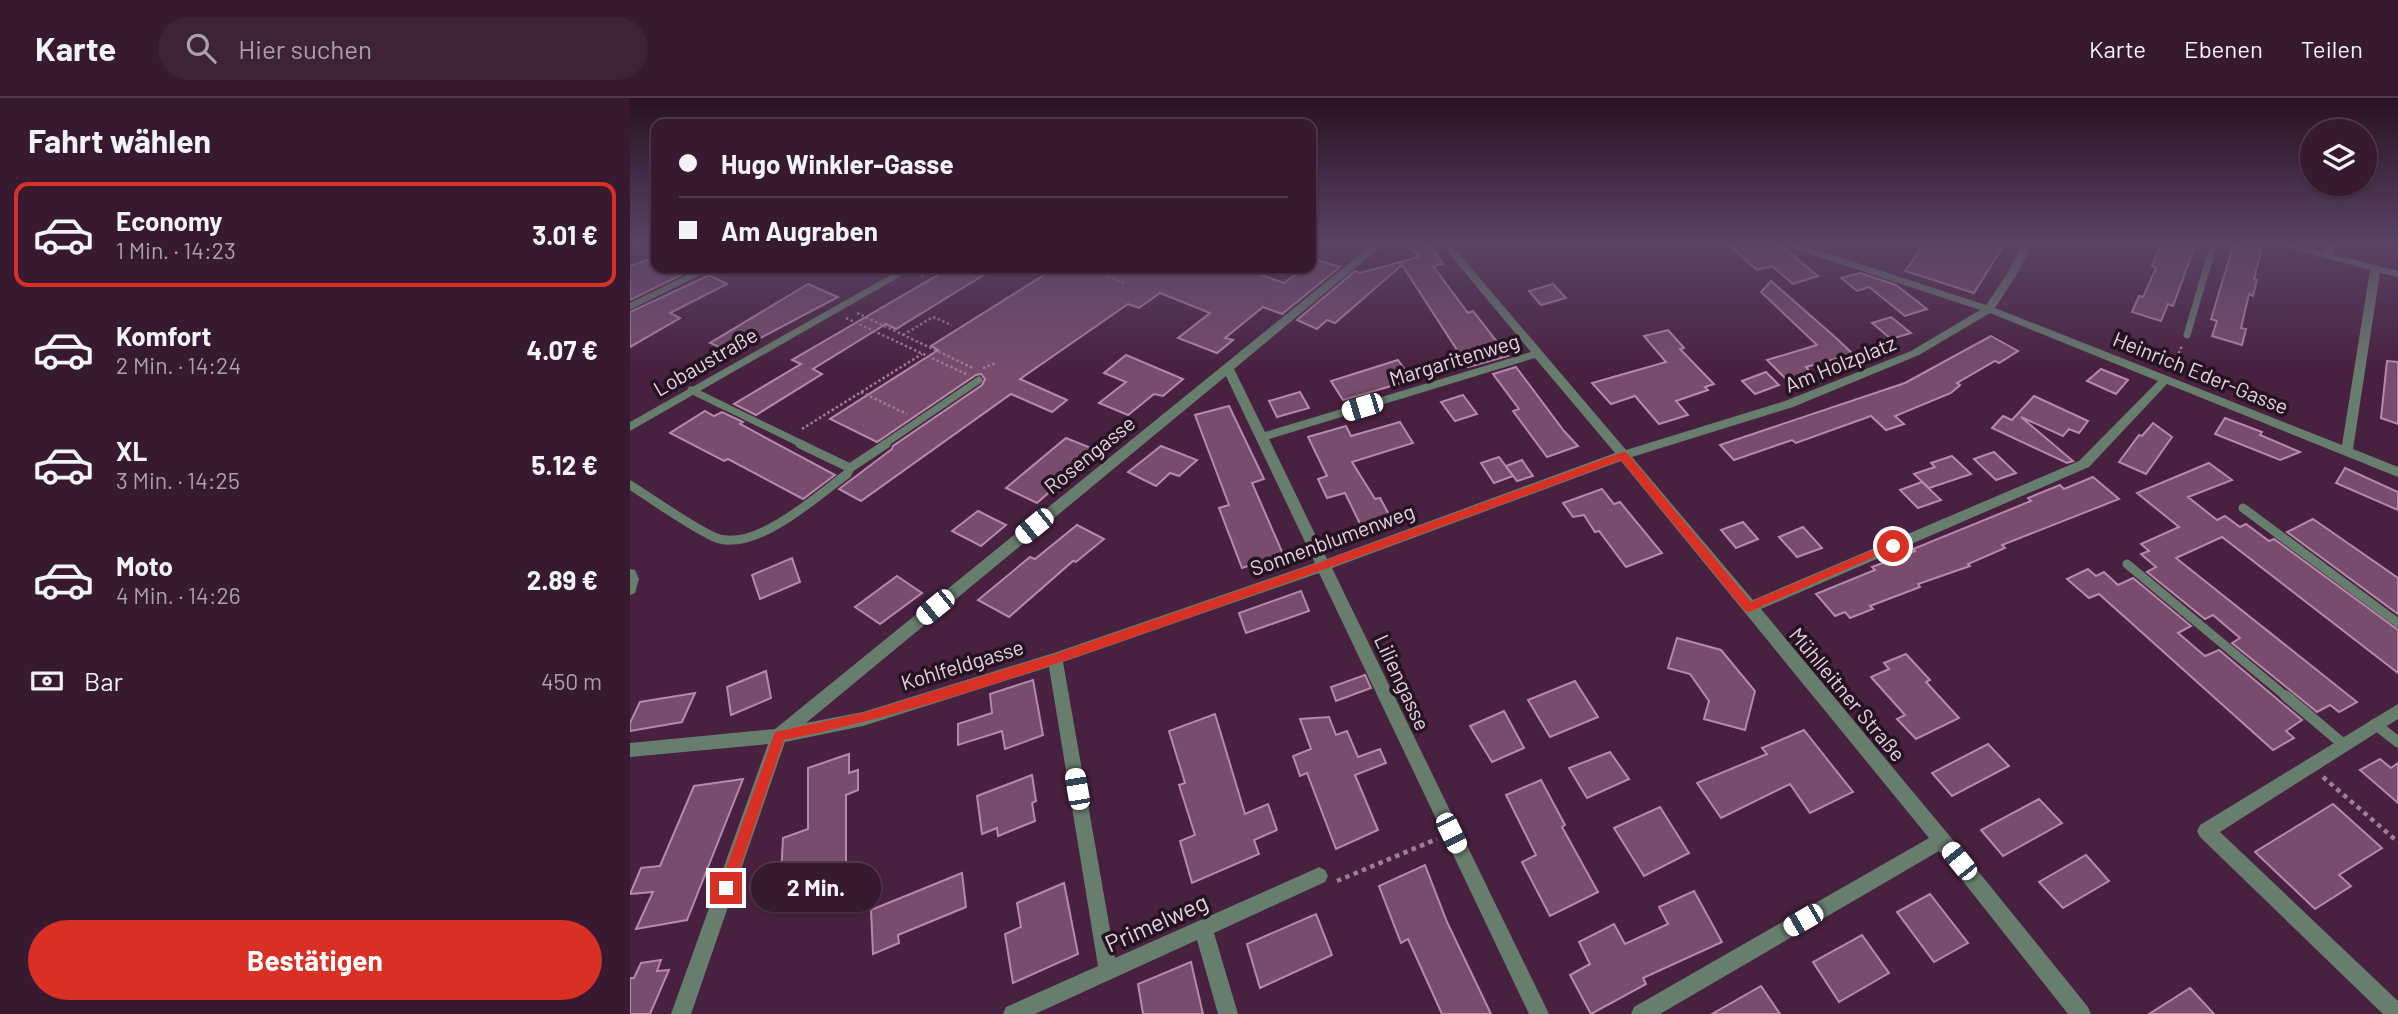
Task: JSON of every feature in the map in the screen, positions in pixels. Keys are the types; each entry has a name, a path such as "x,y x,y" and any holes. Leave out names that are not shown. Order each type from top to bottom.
{"street":[{"path":"630,307 673,286"},
{"name":"Lobaustraße","path":"630,427 878,286"},
{"name":"Rosengasse","path":"779,736 1328,286"},
{"name":"Mühlleitner Straße","path":"1481,286 1942,840 2081,1014"},
{"name":"Heinrich Eder-Gasse","path":"1918,286 1989,309 2398,472"},
{"name":"Am Holzplatz","path":"1623,455 1789,404 1915,353 1989,309 2004,286"},
{"path":"2347,450 2373,286"},
{"name":"Margaritenweg","path":"1261,437 1538,353"},
{"name":"Liliengasse","path":"1228,368 1539,1014"},
{"path":"1749,608 2084,464 2166,379"},
{"name":"Sonnenblumenweg","path":"1055,659 1325,565 1623,455"},
{"path":"630,574 630,589"},
{"name":"Kohlfeldgasse","path":"779,736 863,719 1055,659 1108,970"},
{"path":"2397,1014 2206,831 2398,710"},
{"path":"630,750 779,736 681,1014"},
{"path":"1642,1014 1942,840"},
{"name":"Primelweg","path":"1013,1014 1319,876"},
{"path":"1203,927 1228,1014"}],"lane":[{"path":"2187,335 2201,286"},
{"path":"630,485 716,538 740,540 780,523 847,474 850,468 979,380"},
{"path":"691,390 850,468"},
{"path":"2243,508 2398,624"},
{"path":"2127,564 2343,744"},
{"path":"2375,724 2398,742"}],"path":[{"path":"837,309 903,335 978,370 996,363"},
{"path":"837,309 922,354 979,380"},
{"path":"903,335 933,317 952,325"},
{"path":"2166,379 2187,335"},
{"path":"789,438 922,354"},
{"path":"861,392 920,420"},
{"path":"2310,766 2398,842"},
{"path":"1319,876 1331,884 1451,833"}],"building":[{"path":"630,286 659,286 630,300"},
{"path":"686,286 724,286 670,313 680,318 630,347 630,312"},
{"path":"805,286 812,286 838,297 732,353 710,343"},
{"path":"920,286 966,286 896,329 886,324 813,369 822,374 756,415 734,404 801,364 792,360"},
{"path":"1027,286 1317,286 1282,314 1263,307 1225,338 1233,340 1217,353 1178,338 1210,313 1160,293 1139,308 1128,304 1020,379 1067,400 1052,412 1011,394 861,501 839,489 893,446 982,385 985,379 981,374 976,375 877,442 830,419 938,350 931,346"},
{"path":"1338,286 1378,286 1335,323 1327,320 1317,329 1297,320"},
{"path":"1415,286 1448,286 1468,313 1473,311 1508,356 1468,367"},
{"path":"1555,286 1566,298 1541,305 1529,291"},
{"path":"1767,286 1776,286 1853,354 1806,367 1811,373 1787,380 1767,360 1817,345 1761,292"},
{"path":"1851,286 1897,286 1927,309 1905,316 1869,287 1857,291"},
{"path":"1951,286 1978,286 1974,293"},
{"path":"2148,286 2180,286 2173,306 2168,304 2161,321 2132,312 2139,296 2143,297"},
{"path":"2221,286 2256,286 2253,296 2249,294 2241,328 2246,329 2242,345 2212,336 2217,321 2211,319"},
{"path":"1891,317 1911,333 1891,339 1872,323"},
{"path":"1668,330 1684,348 1680,349 1714,384 1705,387 1708,390 1676,401 1688,415 1659,424 1635,396 1611,404 1592,383 1666,362 1644,336"},
{"path":"1991,336 2018,351 1957,383 1960,385 1951,393 1895,416 1904,424 1886,430 1871,416 1796,443 1792,440 1734,460 1720,445 1905,383"},
{"path":"1126,355 1183,379 1163,396 1154,394 1128,415 1099,403 1126,382 1104,373"},
{"path":"1398,360 1412,380 1343,400 1331,381"},
{"path":"2387,361 2398,362 2398,424 2381,418"},
{"path":"1516,367 1578,446 1547,457 1513,411 1519,409 1493,374"},
{"path":"2101,369 2128,380 2116,394 2087,381"},
{"path":"1766,372 1779,385 1755,394 1742,381"},
{"path":"1300,392 1309,408 1277,417 1269,401"},
{"path":"1463,395 1477,414 1455,421 1441,402"},
{"path":"2034,396 2088,421 2079,433 2069,429 2063,436 2021,417 2073,461 2067,463 1992,428 2003,416 2012,420"},
{"path":"1229,406 1264,479 1252,483 1283,554 1242,568 1219,508 1229,505 1195,415"},
{"path":"705,411 714,416 722,412 743,422 740,424 835,475 803,499 728,459 724,461 670,433"},
{"path":"2225,418 2262,432 2260,435 2300,452 2280,460 2215,434"},
{"path":"1400,422 1413,443 1352,462 1375,499 1380,498 1393,522 1364,532 1345,493 1327,498 1318,479 1327,476 1308,437 1346,426 1351,436"},
{"path":"2153,423 2172,437 2146,474 2119,462 2139,435 2142,436"},
{"path":"1066,438 1096,450 1037,503 1006,488"},
{"path":"1161,446 1197,460 1179,476 1170,473 1156,486 1128,472"},
{"path":"1994,452 2016,473 1996,480 1974,459"},
{"path":"1952,456 1971,474 1929,488 1914,474 1935,467 1931,463"},
{"path":"1499,457 1513,476 1494,483 1481,463"},
{"path":"1522,460 1533,476 1517,481 1506,466"},
{"path":"2209,463 2232,480 2188,497 2217,520 2225,516 2240,527 2246,524 2269,541 2274,539 2398,630 2398,673 2222,537 2176,558 2357,702 2339,712 2330,705 2317,712 2232,643 2240,638 2213,615 2205,619 2147,572 2156,567 2141,554 2149,551 2141,544 2179,527 2137,493"},
{"path":"2345,468 2398,492 2398,510 2336,483"},
{"path":"2093,477 2119,499 2002,545 2005,548 1968,564 1970,566 1918,584 1920,587 1870,606 1873,609 1850,618 1845,612 1835,616 1816,594 1875,570 1872,567 1915,551 1913,549 2031,501 2028,498 2060,485 2064,489"},
{"path":"1922,482 1941,500 1918,508 1900,490"},
{"path":"1602,489 1614,504 1620,502 1662,553 1626,567 1599,531 1595,532 1584,515 1573,517 1563,503"},
{"path":"978,511 1006,525 981,546 952,531"},
{"path":"2313,519 2398,578 2398,614 2287,532"},
{"path":"1743,522 1758,539 1736,548 1721,530"},
{"path":"1077,525 1104,539 1076,562 1073,561 1009,617 978,600 1030,557 1035,559"},
{"path":"1803,527 1822,548 1797,557 1779,537"},
{"path":"792,558 800,582 760,599 752,575"},
{"path":"2088,569 2096,576 2104,572 2118,585 2133,578 2191,626 2178,633 2205,656 2219,650 2302,720 2286,731 2294,738 2273,750 2099,594 2089,598 2067,579"},
{"path":"897,576 922,593 880,624 855,607"},
{"path":"1301,591 1309,611 1246,633 1239,613"},
{"path":"1677,638 1721,650 1755,691 1745,730 1704,719 1709,701 1690,674 1668,668"},
{"path":"1906,654 1930,680 1926,682 1959,718 1916,739 1897,719 1905,715 1871,677 1889,669 1884,663"},
{"path":"766,671 771,698 731,715 727,687"},
{"path":"1365,675 1371,688 1336,701 1331,687"},
{"path":"1033,680 1043,735 1005,749 1002,731 958,745 958,724 992,713 990,694"},
{"path":"1575,681 1598,717 1550,737 1528,700"},
{"path":"695,693 682,722 630,731 630,723 640,702"},
{"path":"1504,711 1524,748 1492,762 1470,726"},
{"path":"1215,714 1245,814 1268,804 1277,830 1254,840 1259,854 1192,883 1180,841 1195,835 1179,785 1185,783 1169,731"},
{"path":"1329,717 1336,735 1347,731 1358,757 1380,749 1386,763 1355,775 1378,830 1336,849 1307,773 1300,776 1293,756 1311,749 1300,719"},
{"path":"1804,730 1853,792 1810,813 1790,784 1721,818 1697,783 1767,754 1762,748"},
{"path":"1988,744 2009,766 1952,796 1932,773"},
{"path":"1610,752 1629,779 1587,798 1569,768"},
{"path":"849,754 849,773 858,770 858,790 846,795 846,864 806,878 806,867 781,876 783,838 808,829 808,768"},
{"path":"2380,759 2391,768 2398,763 2398,803 2360,770"},
{"path":"1032,775 1036,801 1032,803 1035,821 998,836 997,828 982,834 977,796"},
{"path":"743,779 687,920 636,929 653,892 630,894 641,868 660,866 694,786"},
{"path":"1541,780 1565,825 1562,827 1598,892 1550,916 1522,862 1536,855 1506,795"},
{"path":"2039,799 2062,823 2003,856 1981,830"},
{"path":"2333,804 2382,848 2339,875 2351,886 2315,909 2255,852"},
{"path":"1660,807 1689,853 1644,876 1614,828"},
{"path":"2086,855 2109,881 2063,908 2039,882"},
{"path":"1425,865 1447,922 1491,1014 1442,1014 1408,939 1401,943 1379,886"},
{"path":"962,873 966,907 898,935 899,943 873,954 871,910"},
{"path":"1064,883 1078,954 1013,983 1005,934 1021,927 1017,903"},
{"path":"1694,891 1722,942 1643,978 1646,984 1591,1014 1570,975 1590,964 1579,942 1614,924 1625,944 1668,924 1659,907"},
{"path":"1930,894 1968,943 1934,962 1897,912"},
{"path":"1316,914 1332,955 1260,988 1247,944"},
{"path":"1862,935 1889,973 1839,1002 1813,962"},
{"path":"661,960 657,971 669,970 650,1014 630,1014 630,978 634,978 641,963"},
{"path":"1191,962 1203,1014 1143,1014 1138,984"},
{"path":"1761,986 1780,1014 1712,1014"},
{"path":"2190,988 2214,1014 2149,1014"}],"route":[{"path":"726,888 779,736 863,719 1055,659 1325,565 1623,455 1749,608 1893,546"}]}
